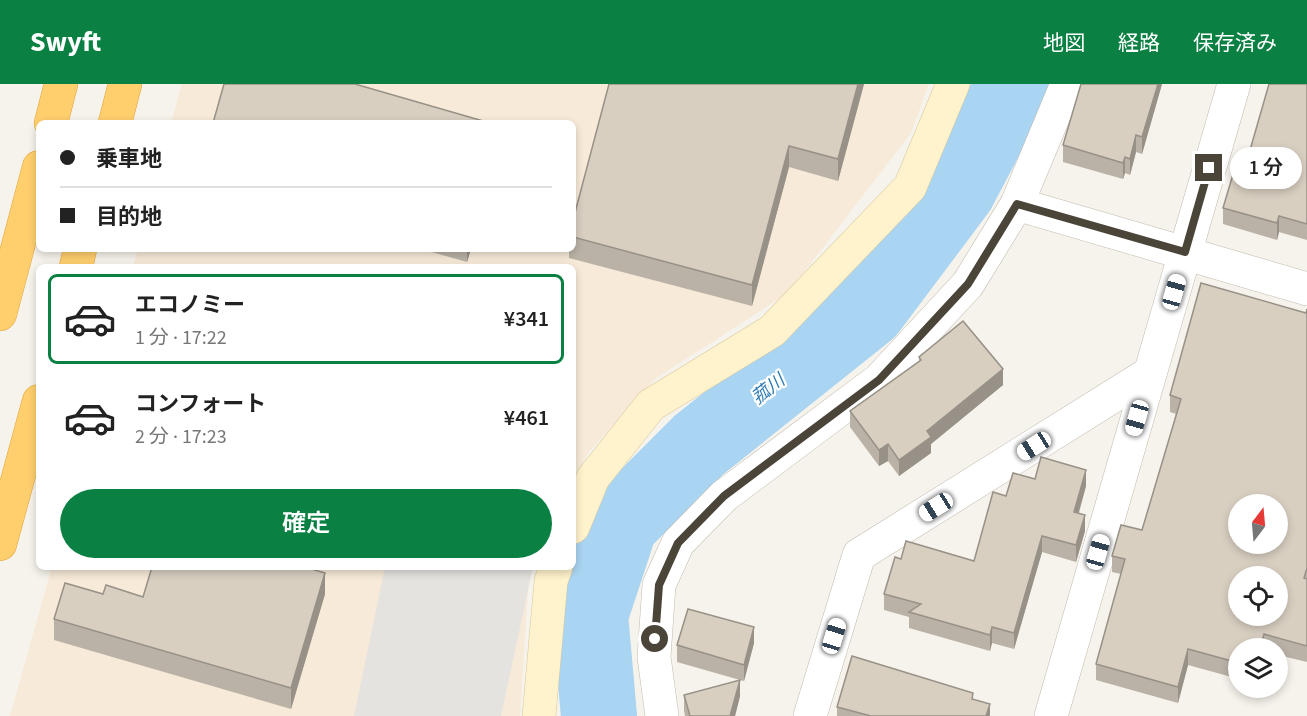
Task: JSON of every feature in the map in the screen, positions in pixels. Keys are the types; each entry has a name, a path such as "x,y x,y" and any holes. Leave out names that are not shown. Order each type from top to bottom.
{"highway":[{"path":"52,120 61,84"},
{"path":"116,120 125,84"},
{"path":"0,314 36,178"},
{"path":"0,544 36,412"}],"street":[{"path":"576,520 593,478 651,405 772,332 910,188 953,84"},
{"path":"662,716 654,657 659,585 678,543 724,496 879,380 968,284 1017,204 1067,84"},
{"path":"1060,714 1150,373 1234,84"},
{"path":"1017,204 1307,289"},
{"path":"810,716 859,555 1150,373"},
{"path":"539,716 551,580 555,570"}],"shaded area":[{"path":"182,84 929,84 911,133 788,293 655,379 588,453 576,477 576,264 134,264 137,252 576,252 576,120 172,120"},
{"path":"51,570 532,570 529,575 520,716 10,716"},
{"path":"384,570 532,570 501,716 354,716"}],"building":[{"path":"224,84 355,84 480,120 214,120"},
{"path":"609,84 858,84 838,159 789,146 752,285 576,238 576,209"},
{"path":"1081,84 1158,84 1142,137 1136,135 1130,159 1125,157 1123,163 1063,145"},
{"path":"1269,84 1307,84 1307,224 1279,216 1277,223 1223,208 1239,154 1248,157"},
{"path":"1201,283 1306,313 1307,309 1307,568 1304,578 1307,579 1307,646 1288,641 1288,638 1264,634 1263,638 1228,638 1228,660 1188,649 1178,687 1096,664 1125,559 1112,556 1121,525 1142,530 1181,399 1170,395"},
{"path":"963,321 1003,369 927,431 931,437 899,460 888,444 879,450 850,411 921,360 919,357"},
{"path":"1041,457 1086,470 1074,512 1085,515 1076,545 1042,536 1014,633 992,627 990,635 909,612 921,604 884,594 895,557 901,559 906,541 974,561 993,492 1006,496 1013,473 1035,479"},
{"path":"151,570 315,570 325,573 291,688 54,619 65,583 103,594 106,585 143,597"},
{"path":"688,609 754,627 744,665 677,645"},
{"path":"852,656 973,693 972,699 990,704 986,716 871,716 837,707"},
{"path":"740,680 730,716 690,716 684,695"}],"waterway":[{"name":"菰川","path":"599,716 590,615 620,524 699,445 868,310 958,190 1014,84"}],"route":[{"path":"655,639 659,585 678,543 724,496 879,380 968,284 1017,204 1185,252 1209,168"}]}
